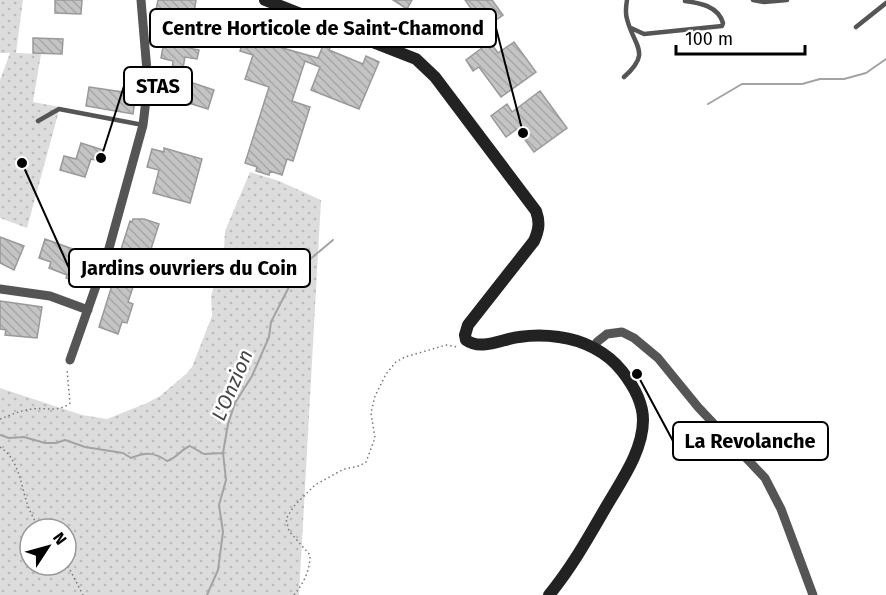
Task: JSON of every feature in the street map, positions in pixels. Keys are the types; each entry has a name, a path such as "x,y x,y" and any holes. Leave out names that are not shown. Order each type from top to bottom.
{"main road":[{"path":"265,0 416,59 435,76 536,211 538,232 534,241 468,325 466,340 471,344 482,345 516,337 543,336 578,341 607,356 633,386 641,404 642,433 627,470 570,570 549,595"}],"street":[{"path":"70,360 108,252 143,125 148,82 141,0"},
{"path":"0,289 50,296 88,310"},
{"path":"594,348 597,342 607,334 622,332 634,338 658,358 698,407 765,478 781,509 813,595"}],"lane":[{"path":"624,77 634,68 639,55 638,45 626,13 627,0"},
{"path":"753,0 764,2 787,0"},
{"path":"631,28 644,34 722,26 721,16 706,5 685,1"},
{"path":"856,27 886,3"},
{"path":"38,121 59,109 143,125"}],"path":[{"path":"294,595 302,586 310,566 310,555 289,531 286,519 294,506 315,484 344,469 366,462 375,438 371,414 375,396 386,374 396,362 405,357 446,345 455,347 471,344"},
{"path":"0,419 34,409 53,410 70,403 67,371 70,360"},
{"path":"0,447 12,457 32,517"},
{"path":"74,577 83,595"}],"shaded area":[{"path":"0,0 23,0 16,53 41,54 33,102 60,107 27,228 0,218 0,80 10,53 0,53"},
{"path":"250,172 279,181 321,200 299,595 0,595 0,388 82,415 107,419 160,396 192,367 212,316 211,296 224,250 225,231"}],"building":[{"path":"55,0 82,0 81,14 55,13"},
{"path":"158,0 196,0 187,41 190,41 189,48 199,50 197,59 185,57 182,73 172,70 173,61 161,58 165,36 157,34 160,15 155,14"},
{"path":"393,0 412,0 407,9"},
{"path":"465,0 492,0 503,15 485,28"},
{"path":"250,20 277,29 272,45 318,58 324,43 331,46 329,50 363,64 366,56 379,62 359,109 311,90 320,67 305,61 292,101 310,107 293,161 287,159 282,175 270,171 269,175 256,171 257,167 245,163 269,87 245,79 253,55 240,51"},
{"path":"33,38 63,39 62,54 33,53"},
{"path":"490,42 498,53 514,42 536,72 501,97 479,67 473,71 466,60"},
{"path":"178,78 214,90 208,109 172,98"},
{"path":"89,87 136,94 133,114 86,106"},
{"path":"540,91 567,128 534,152 517,129 506,137 491,116 507,104 512,112"},
{"path":"81,143 103,150 101,155 104,156 103,162 91,159 85,177 60,170 64,156 76,159"},
{"path":"164,148 202,159 190,203 153,193 159,170 147,167 152,149 164,152"},
{"path":"133,219 144,219 159,224 143,274 138,272 128,302 133,304 127,323 122,322 118,334 99,327 118,266 116,265 130,221 132,222"},
{"path":"0,237 24,246 14,270 0,263"},
{"path":"45,239 84,253 82,259 87,261 81,283 66,278 67,275 49,268 51,262 39,258"},
{"path":"0,301 42,307 37,338 5,335 6,330 0,329"}],"waterway":[{"name":"L'Onzion","path":"708,104 742,84 802,84 820,79 844,79 866,73 886,59"},
{"name":"L'Onzion","path":"207,595 218,570 223,532 219,505 226,480 223,453 228,424 235,403 252,376 269,337 271,322 292,281 302,266 333,240"},
{"path":"0,435 9,438 24,437 45,443 65,440 85,447 123,453 131,458 150,454 167,461 190,446 204,454 223,453"}],"place":[{"name":"Centre Horticole de Saint-Chamond","path":"523,133"},
{"name":"STAS","path":"101,158"},
{"name":"Jardins ouvriers du Coin","path":"22,163"},
{"name":"La Revolanche","path":"637,374"}]}
